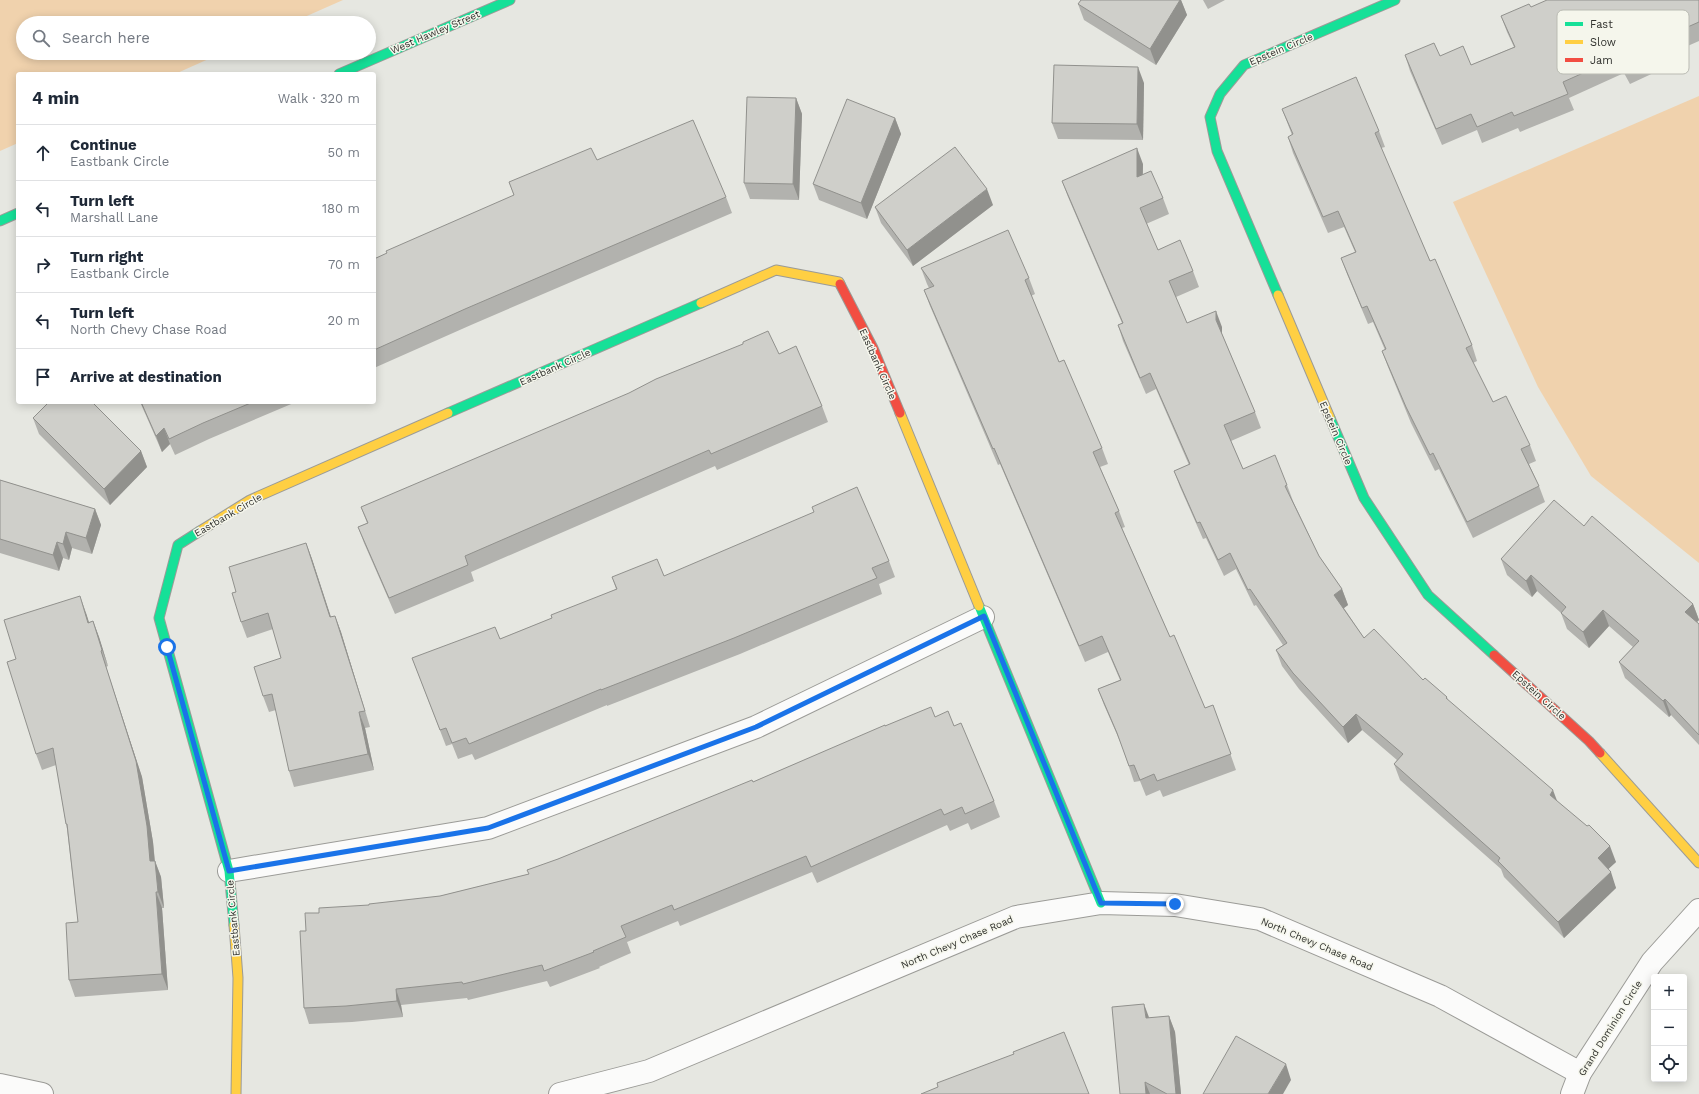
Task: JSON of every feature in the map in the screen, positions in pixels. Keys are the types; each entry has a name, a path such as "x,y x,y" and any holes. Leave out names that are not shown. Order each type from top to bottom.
{"street":[{"name":"West Hawley Street","path":"376,58 510,0"},
{"name":"Epstein Circle","path":"1395,0 1244,65 1220,94 1210,117 1217,151 1364,498 1428,595 1590,741 1699,863"},
{"name":"West Hawley Street","path":"344,72 371,60"},
{"path":"0,220 16,214"},
{"name":"Eastbank Circle","path":"236,1094 238,978 229,871 159,618 178,545 250,500 776,270 839,282 873,348 1101,903"},
{"path":"229,871 488,828 756,727 984,616"},
{"name":"North Chevy Chase Road","path":"560,1094 648,1071 1016,917 1101,903 1175,904 1260,919 1440,996 1580,1073"},
{"name":"Grand Dominion Circle","path":"1572,1094 1580,1073 1652,962 1699,910"},
{"path":"0,1085 42,1094"}],"shaded area":[{"path":"0,0 343,0 307,16 16,16 16,60 206,60 179,72 16,72 16,144 0,151"},
{"path":"1699,96 1699,563 1591,476 1538,387 1453,202"}],"building":[{"path":"1081,0 1180,0 1150,49 1078,4"},
{"path":"1547,0 1699,0 1699,22 1689,26 1689,10 1557,10 1557,74 1581,74 1563,82 1568,94 1514,116 1512,112 1477,127 1471,114 1436,129 1405,55 1434,43 1440,56 1463,46 1471,65 1515,47 1501,16 1529,4 1531,7"},
{"path":"1054,65 1138,67 1137,124 1052,123"},
{"path":"1356,77 1379,131 1375,133 1430,261 1435,259 1472,345 1466,348 1493,402 1506,396 1530,445 1521,449 1539,486 1467,522 1433,453 1430,455 1406,407 1382,351 1386,349 1367,306 1362,308 1341,258 1356,252 1338,211 1323,217 1288,137 1293,134 1282,109"},
{"path":"747,97 796,98 793,184 744,183"},
{"path":"847,99 895,118 861,203 813,184"},
{"path":"693,120 726,197 465,309 376,349 376,258 387,253 386,251 514,195 509,182 591,148 597,160"},
{"path":"955,147 987,189 907,250 875,207"},
{"path":"1137,148 1137,177 1151,171 1163,198 1140,208 1158,250 1180,240 1193,271 1169,281 1187,323 1216,311 1216,320 1255,412 1224,425 1243,469 1275,455 1287,485 1285,486 1319,556 1342,589 1334,595 1364,638 1374,629 1423,680 1425,678 1447,697 1446,698 1553,790 1550,795 1587,826 1589,825 1610,846 1598,858 1611,872 1558,922 1498,861 1500,858 1394,764 1403,754 1356,714 1343,727 1293,673 1276,650 1287,643 1250,589 1248,590 1230,553 1218,560 1200,522 1197,523 1174,471 1190,464 1150,373 1140,378 1118,325 1123,323 1062,181"},
{"path":"1008,230 1029,278 1025,280 1059,362 1064,360 1102,448 1093,452 1119,511 1115,513 1170,637 1174,635 1205,708 1213,705 1231,754 1157,781 1154,774 1140,780 1134,765 1129,766 1098,689 1121,680 1102,636 1079,646 924,290 934,286 921,268"},
{"path":"768,331 779,354 796,346 822,406 711,454 709,450 465,556 468,565 389,598 358,527 368,523 361,507 629,393 656,379 743,344 743,342"},
{"path":"47,404 94,404 141,451 104,489 33,418"},
{"path":"142,404 248,404 169,439 164,428 156,436"},
{"path":"0,480 95,509 86,538 66,532 63,544 57,542 53,555 0,539"},
{"path":"857,487 889,561 872,568 877,578 734,638 601,689 469,744 466,738 452,743 446,728 440,730 412,658 495,627 500,639 552,618 551,615 617,589 612,577 657,559 664,576 814,512 812,507"},
{"path":"1554,500 1584,526 1592,516 1693,604 1685,612 1699,624 1699,735 1665,699 1663,701 1619,662 1639,641 1603,610 1583,632 1561,613 1566,607 1531,575 1526,581 1501,559"},
{"path":"306,543 330,617 335,616 365,711 359,712 368,754 289,771 272,694 263,696 254,667 281,658 268,613 241,622 232,593 236,592 229,567"},
{"path":"80,596 88,623 93,621 136,761 147,826 150,861 155,861 162,974 69,980 66,923 78,922 67,824 53,748 36,754 7,662 16,659 4,620"},
{"path":"931,707 935,717 948,711 954,726 961,723 994,801 965,814 962,807 944,815 941,809 811,867 806,856 674,910 672,905 621,926 626,937 593,951 594,952 544,971 542,965 463,984 462,982 396,989 397,1001 304,1008 300,931 306,931 305,913 319,913 319,908 369,905 440,896 529,874 527,870 558,859 752,780 753,782 885,725"},
{"path":"1144,1004 1146,1018 1169,1016 1176,1094 1167,1094 1145,1082 1146,1094 1120,1094 1112,1007"},
{"path":"1064,1032 1089,1094 921,1094 938,1087 937,1083 1014,1054 1013,1052"},
{"path":"1236,1036 1286,1064 1268,1094 1203,1094"}],"traffic: fast":[{"path":"376,58 510,0"},
{"path":"1278,295 1217,151 1210,117 1220,94 1244,65 1395,0"},
{"path":"344,72 371,60"},
{"path":"0,221 16,214"},
{"path":"448,413 701,303"},
{"path":"1330,418 1364,498 1428,595 1494,655"},
{"path":"200,531 178,545 159,618 229,871 234,925"},
{"path":"979,606 1101,903"}],"traffic: slow":[{"path":"701,303 776,270 839,282 840,284"},
{"path":"1278,295 1330,418"},
{"path":"200,531 250,500 448,413"},
{"path":"900,413 979,606"},
{"path":"1600,753 1699,863"},
{"path":"234,925 238,978 236,1094"}],"traffic: jam":[{"path":"840,284 873,348 900,413"},
{"path":"1494,655 1589,741 1600,753"}],"route":[{"path":"167,647 229,871 488,828 756,727 984,616 1101,903 1175,904"}]}
